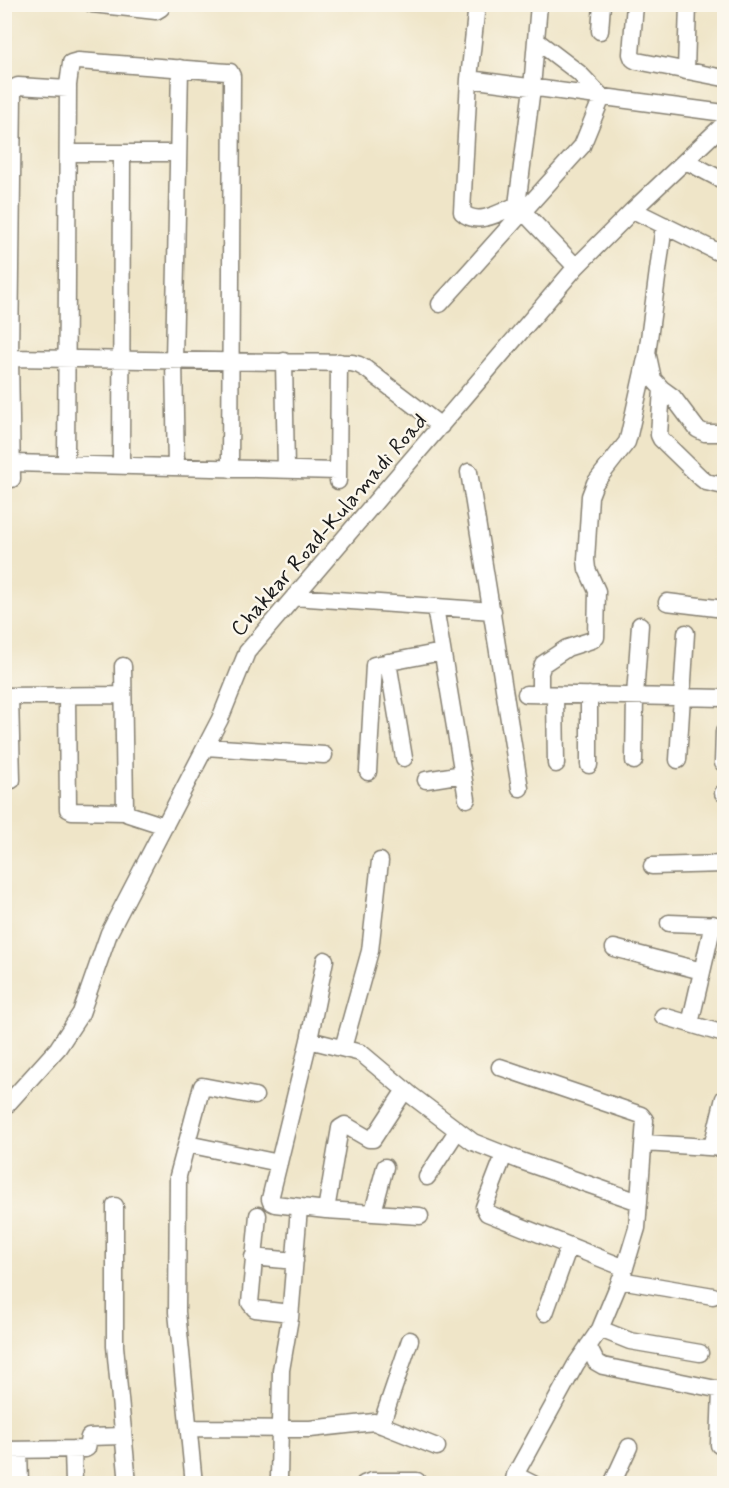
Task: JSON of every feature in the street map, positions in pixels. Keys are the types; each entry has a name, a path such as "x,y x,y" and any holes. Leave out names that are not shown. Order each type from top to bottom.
{"street":[{"path":"92,4 156,11 161,9 163,4"},
{"path":"477,4 469,79 462,212 465,215 485,219 520,208"},
{"path":"539,4 520,208 576,267"},
{"path":"600,32 602,4"},
{"path":"634,4 631,54 633,59 637,62 724,78"},
{"path":"686,71 688,4"},
{"path":"537,41 579,74 602,97"},
{"path":"66,464 68,89 69,67 74,62 230,72 232,76 230,469"},
{"path":"176,467 174,361 180,68"},
{"path":"469,79 724,114"},
{"path":"68,89 18,86 14,88 10,358 12,471 66,464 286,470 338,477 339,362"},
{"path":"440,304 520,208 582,146 602,97"},
{"name":"Chakkar Road-Kulamadi Road","path":"4,1108 58,1048 81,1013 109,933 220,719 247,652 576,267 724,124"},
{"path":"68,153 178,153"},
{"path":"121,466 122,153"},
{"path":"686,161 724,181"},
{"path":"633,210 724,255"},
{"path":"556,764 540,694 541,668 543,664 567,648 596,637 597,591 587,569 586,560 590,496 595,483 627,442 647,354 664,225"},
{"path":"647,354 652,377 662,389 671,394 697,429 705,433 724,433"},
{"path":"10,358 339,362 359,365 441,426"},
{"path":"284,361 286,470"},
{"path":"662,389 659,435 661,439 700,478 706,482 724,486"},
{"path":"469,472 520,788"},
{"path":"294,597 493,611"},
{"path":"667,602 724,609"},
{"path":"435,607 467,800"},
{"path":"634,761 635,696 640,625"},
{"path":"678,760 686,633"},
{"path":"368,772 374,665 442,652"},
{"path":"388,663 405,758"},
{"path":"123,666 125,812"},
{"path":"540,694 724,698"},
{"path":"12,780 7,696 123,695"},
{"path":"589,695 589,765"},
{"path":"67,696 68,810 125,812 165,826"},
{"path":"723,763 724,732"},
{"path":"206,747 324,755"},
{"path":"426,780 463,774"},
{"path":"343,1048 370,951 380,861"},
{"path":"652,866 724,864"},
{"path":"669,923 719,924 702,971 690,1024"},
{"path":"614,948 702,971"},
{"path":"325,960 309,1040 270,1196 271,1202 299,1213 326,1210 420,1216"},
{"path":"663,1017 724,1034"},
{"path":"309,1040 362,1053 467,1139 504,1155 639,1202"},
{"path":"500,1067 641,1115 645,1120 635,1234 623,1274 600,1329 582,1354 514,1479 533,1484"},
{"path":"194,1484 177,1312 179,1172 202,1086 255,1096"},
{"path":"326,1210 340,1128 345,1125 373,1139 405,1090"},
{"path":"644,1143 718,1147 724,1098"},
{"path":"427,1177 457,1131"},
{"path":"188,1144 279,1162"},
{"path":"504,1155 484,1210 569,1246 623,1274 713,1296"},
{"path":"373,1212 385,1167"},
{"path":"115,1206 115,1346 128,1484"},
{"path":"277,1484 281,1370 290,1313 299,1213"},
{"path":"258,1215 250,1304 255,1309 290,1313"},
{"path":"545,1313 569,1246"},
{"path":"253,1257 295,1261"},
{"path":"600,1329 630,1341 700,1353"},
{"path":"381,1425 410,1340"},
{"path":"582,1354 603,1366 721,1390 719,1445"},
{"path":"189,1428 310,1429 367,1422 381,1425 437,1447"},
{"path":"20,1484 12,1450 87,1448 89,1437 123,1436"},
{"path":"612,1484 628,1447"},
{"path":"73,1449 74,1484"},
{"path":"364,1484 372,1481 417,1480"}]}
